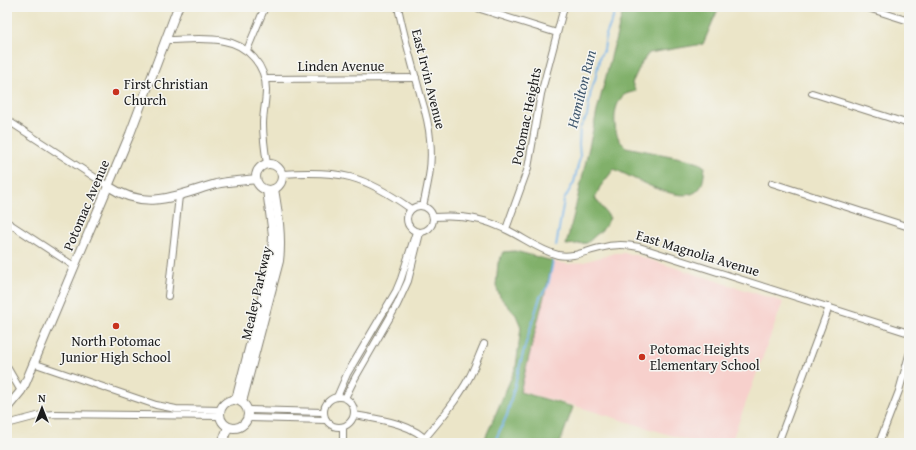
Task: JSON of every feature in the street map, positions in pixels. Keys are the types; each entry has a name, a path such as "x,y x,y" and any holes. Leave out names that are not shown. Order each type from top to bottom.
{"street":[{"name":"Potomac Avenue","path":"7,408 22,391 108,186 178,7"},
{"path":"247,50 265,7"},
{"name":"East Irvin Avenue","path":"398,7 430,139 431,164 429,183 423,206"},
{"path":"474,7 557,33"},
{"name":"Potomac Heights","path":"506,229 528,168 541,94 564,7"},
{"path":"865,7 909,21"},
{"path":"166,40 226,41 247,50 255,59 265,79 266,91 263,126 267,164"},
{"name":"Linden Avenue","path":"265,79 416,78"},
{"path":"812,93 909,124"},
{"path":"7,120 118,192 141,199 153,200 179,196 219,184 256,179"},
{"path":"267,164 276,166 282,174 280,186 271,190 262,188 256,179 258,169 267,164"},
{"path":"282,174 324,172 357,178 373,184 411,209"},
{"path":"772,183 909,227"},
{"name":"Mealey Parkway","path":"239,401 279,261 281,247 280,234 271,190"},
{"path":"168,296 179,196"},
{"path":"423,206 432,212 434,217 433,223 426,231 418,232 409,226 407,217 411,209 423,206"},
{"name":"East Magnolia Avenue","path":"434,217 468,217 481,220 506,229 524,240 558,255 570,256 582,254 613,245 626,244 639,247 909,333"},
{"path":"7,222 74,266"},
{"path":"337,397 347,374 396,291 418,232"},
{"path":"345,398 354,378 397,305 408,281 418,232"},
{"path":"778,443 829,307"},
{"path":"354,415 393,423 412,430 427,440 462,389 484,344"},
{"path":"879,443 898,391 909,355"},
{"path":"33,363 156,405 176,409 220,413"},
{"path":"7,367 22,391"},
{"path":"337,397 345,398 351,402 354,408 352,420 343,427 333,427 326,420 323,412 325,405 328,401 337,397"},
{"path":"231,400 239,401 248,414 245,424 234,428 224,425 220,413 226,402 231,400"},
{"path":"248,414 323,412"},
{"path":"7,424 40,415 54,414 220,413"},
{"path":"248,414 326,420"},
{"path":"222,443 228,427"},
{"path":"343,427 343,443"}],"shaded area":[{"name":"Potomac Heights Elementary School","path":"615,253 626,253 638,256 783,302 731,443 696,443 576,406 513,389 540,297 548,286 553,261 570,264 584,262"}],"green space":[{"path":"624,7 719,7 703,44 649,53 642,62 632,83 636,91 625,94 620,99 615,115 616,132 619,140 626,147 696,161 705,167 703,180 700,188 693,194 683,195 658,189 614,169 600,187 595,198 610,218 604,228 587,243 566,245 598,107"},
{"path":"515,251 553,261 520,392 573,407 560,443 483,443 516,367 521,327 516,315 500,297 496,286 498,263 503,252"}],"waterway":[{"name":"Hamilton Run","path":"556,246 564,200 574,182 580,157 580,128 587,116 591,90 595,80 600,56 604,50 606,35 613,18 615,7"},
{"name":"Hamilton Run","path":"494,443 507,415 525,346 540,297 548,286 553,261"}],"place":[{"name":"First Christian Church","path":"116,92"},
{"name":"North Potomac Junior High School","path":"116,326"},
{"name":"Potomac Heights Elementary School","path":"642,357"}]}
